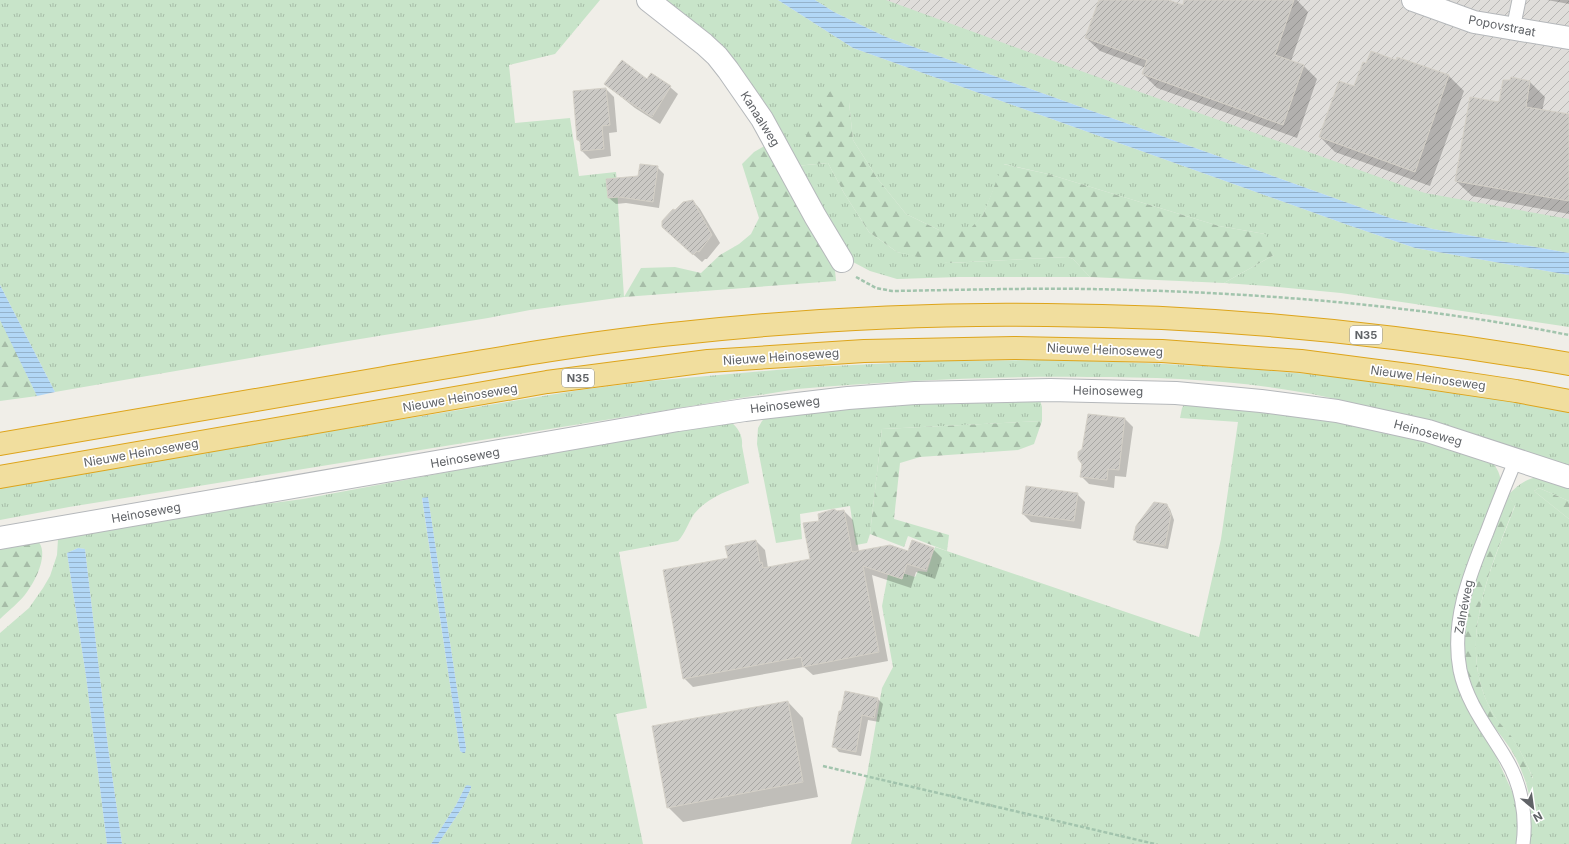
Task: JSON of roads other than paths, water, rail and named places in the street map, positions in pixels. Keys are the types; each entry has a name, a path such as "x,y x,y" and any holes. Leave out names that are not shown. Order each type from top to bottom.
{"highway":[{"name":"N35","path":"0,444 507,357 680,333 775,324 871,318 1048,314 1161,318 1283,326 1428,342 1569,364"},
{"name":"Nieuwe Heinoseweg","path":"0,477 547,382 708,361 864,351 1014,348 1170,352 1301,361 1416,376 1516,391 1569,401"}],"street":[{"name":"Kanaalweg","path":"648,0 704,44 717,56 728,70 762,119 815,216 842,261"},
{"name":"Popovstraat","path":"1413,0 1474,22 1569,38"},
{"name":"Heinoseweg","path":"0,538 678,420 746,410 915,393 1050,390 1161,392 1261,401 1338,411 1428,431 1569,477"}],"lane":[{"path":"1513,29 1519,0"},
{"name":"Zalnéweg","path":"1516,459 1470,574 1462,602 1458,627 1457,647 1460,671 1468,695 1478,715 1507,761 1518,786 1525,819 1523,844"}],"water":[{"path":"778,0 815,0 834,12 886,37 1390,218 1433,229 1569,253 1569,275 1415,248 1348,225 853,48"},
{"path":"0,285 55,392 37,396 0,320"},
{"path":"428,497 466,748 465,753 460,751 422,498"},
{"path":"78,548 85,549 108,747 122,844 107,844 86,676 67,553"},
{"path":"467,785 471,786 471,788 462,808 438,844 431,844 456,805"}]}
